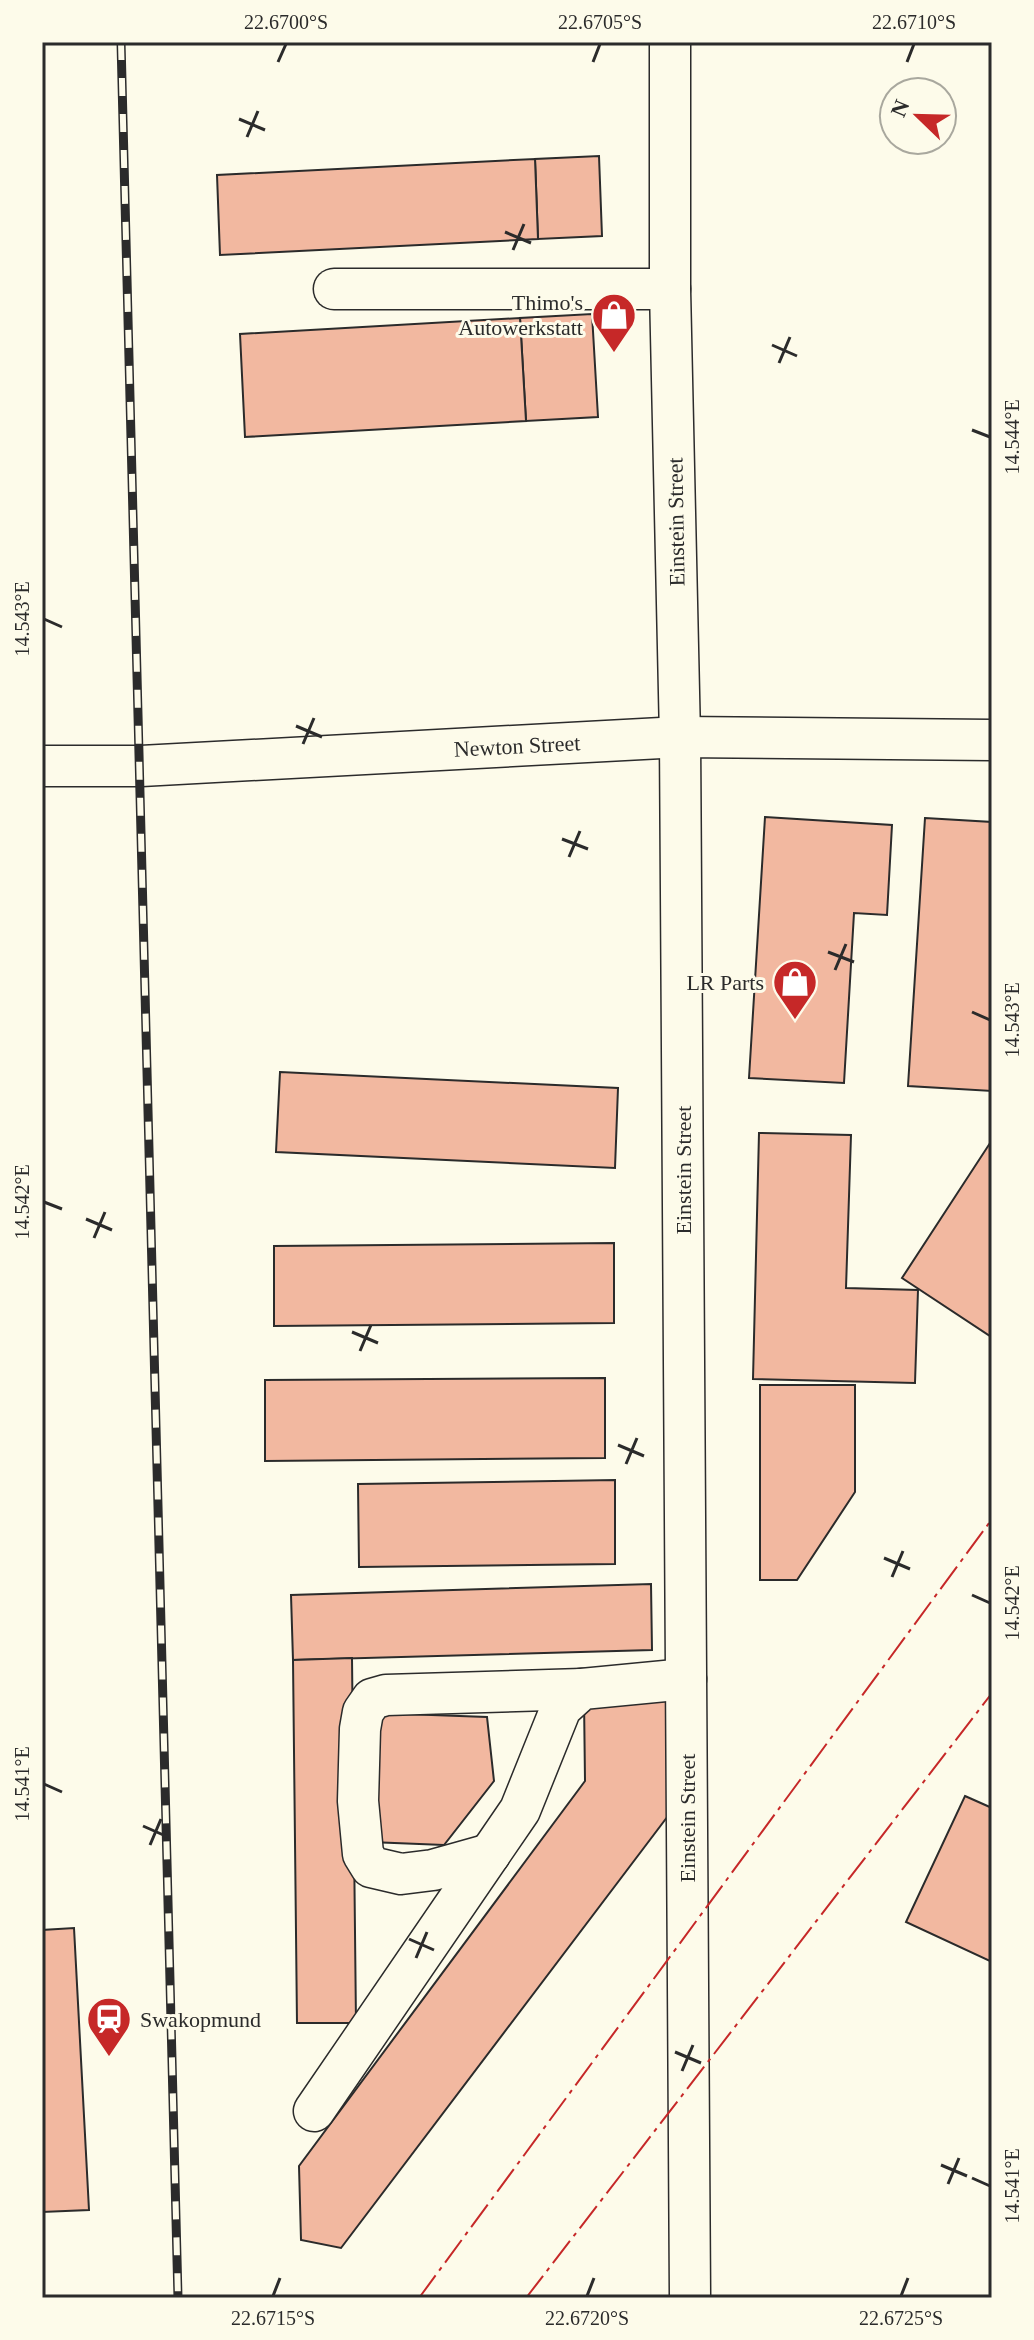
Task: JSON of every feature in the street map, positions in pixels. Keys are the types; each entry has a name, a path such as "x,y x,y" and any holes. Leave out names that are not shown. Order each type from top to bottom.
{"street":[{"name":"Einstein Street","path":"670,42 670,289 680,737 690,2298"},
{"path":"334,289 670,289"},
{"name":"Newton Street","path":"42,766 141,766 680,737 992,740"},
{"path":"490,1854 433,1870 401,1874 371,1867 363,1854 358,1801 363,1712 372,1699 386,1695 582,1689 686,1679"},
{"path":"314,2111 520,1810 561,1708 582,1689"}],"building":[{"path":"599,156 602,236 538,239 535,159"},
{"path":"535,159 538,239 220,255 217,175"},
{"path":"592,314 598,417 526,421 520,318"},
{"path":"520,318 526,421 245,437 240,334"},
{"path":"765,817 892,825 887,915 854,913 844,1083 749,1078"},
{"path":"925,818 992,822 992,1091 908,1086"},
{"path":"280,1072 618,1088 615,1168 276,1152"},
{"path":"759,1133 851,1135 846,1288 918,1290 915,1383 753,1379"},
{"path":"992,1140 992,1333 990,1336 902,1278"},
{"path":"614,1243 614,1323 274,1326 274,1246"},
{"path":"605,1378 605,1458 265,1461 265,1380"},
{"path":"760,1385 855,1385 855,1492 797,1580 760,1580"},
{"path":"615,1480 615,1564 359,1567 358,1484"},
{"path":"651,1584 652,1650 293,1660 291,1595"},
{"path":"352,1658 356,2023 297,2023 293,1660"},
{"path":"672,1697 674,1808 341,2248 301,2240 299,2166 585,1781 584,1699"},
{"path":"376,1713 487,1717 494,1781 444,1845 370,1842"},
{"path":"965,1796 992,1808 992,1962 906,1922"},
{"path":"74,1928 89,2210 42,2212 42,1930"}],"railway":[{"path":"121,42 178,2298"}],"power":[{"path":"419,2298 992,1519"},
{"path":"526,2298 992,1693"}],"place":[{"name":"Thimo's Autowerkstatt","path":"614,354"},
{"name":"LR Parts","path":"795,1021"},
{"name":"Swakopmund","path":"109,2058"}]}
